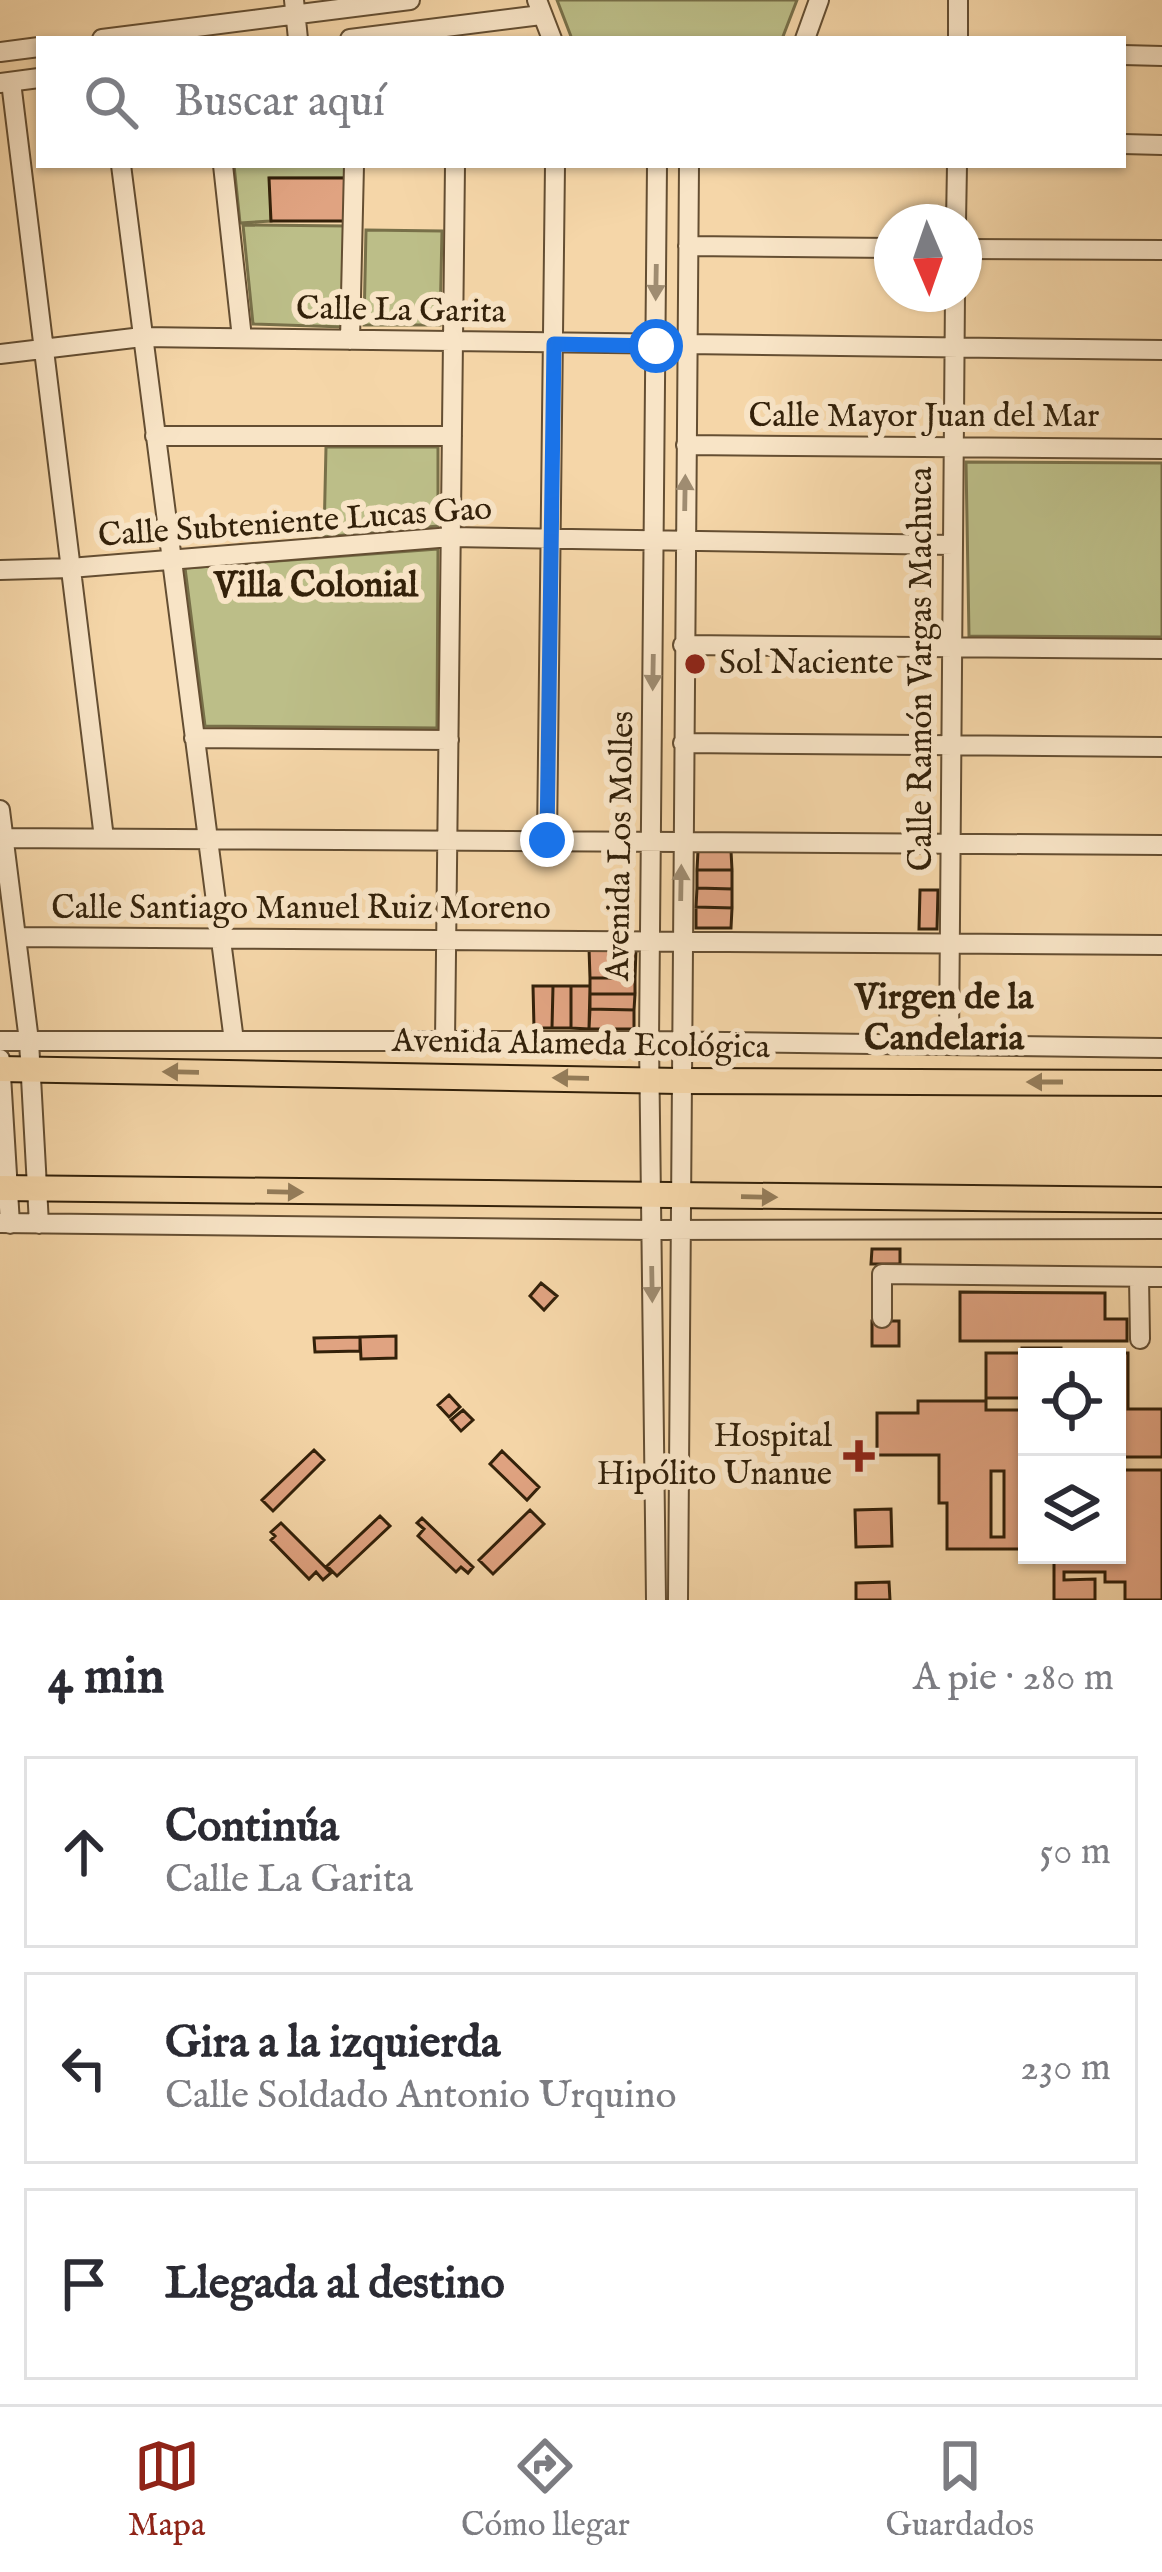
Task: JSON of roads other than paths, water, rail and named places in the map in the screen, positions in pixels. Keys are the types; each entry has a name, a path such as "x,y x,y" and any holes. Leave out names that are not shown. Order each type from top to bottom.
{"main road":[{"name":"Avenida Alameda Ecológica","path":"0,1069 680,1081 1162,1083"},
{"path":"4,1188 1162,1200"}],"street":[{"path":"122,36 295,7 410,0"},
{"path":"806,36 819,0"},
{"path":"958,0 958,36"},
{"path":"398,36 456,32 539,7 551,36"},
{"path":"0,52 36,47"},
{"path":"1126,55 1162,56"},
{"path":"36,78 5,83 104,838"},
{"path":"1126,144 1162,145"},
{"path":"121,168 234,1041"},
{"path":"223,168 242,338"},
{"path":"350,340 354,168"},
{"path":"446,1041 454,168"},
{"path":"547,840 555,168"},
{"name":"Avenida Los Molles","path":"656,1600 650,941 657,168"},
{"name":"Avenida Los Molles","path":"678,1600 688,168"},
{"path":"956,204 957,168"},
{"path":"688,246 874,248"},
{"path":"982,249 1162,250"},
{"name":"Calle Ramón Vargas Machuca","path":"949,1044 956,312"},
{"name":"Calle La Garita","path":"0,354 142,337 1162,350"},
{"path":"154,436 452,436"},
{"name":"Calle Mayor Juan del Mar","path":"686,445 1162,449"},
{"name":"Calle Subteniente Lucas Gao","path":"0,571 451,537 953,544"},
{"path":"683,645 1162,649"},
{"path":"194,738 449,740"},
{"path":"682,743 1162,747"},
{"path":"0,810 29,1041 39,1224"},
{"path":"2,838 1162,845"},
{"name":"Calle Santiago Manuel Ruiz Moreno","path":"16,938 1162,945"},
{"name":"Avenida Alameda Ecológica","path":"0,1041 650,1041 1162,1048"},
{"path":"0,1059 5,1224 1162,1229"},
{"path":"882,1318 882,1274 1162,1277"},
{"path":"1139,1277 1140,1339"}],"place":[{"name":"Sol Naciente","path":"695,664"},
{"name":"Hospital Hipólito Unanue","path":"859,1456"}],"district":[{"name":"Villa Colonial","path":"316,586"},
{"name":"Virgen de la Candelaria","path":"944,1018"}]}
